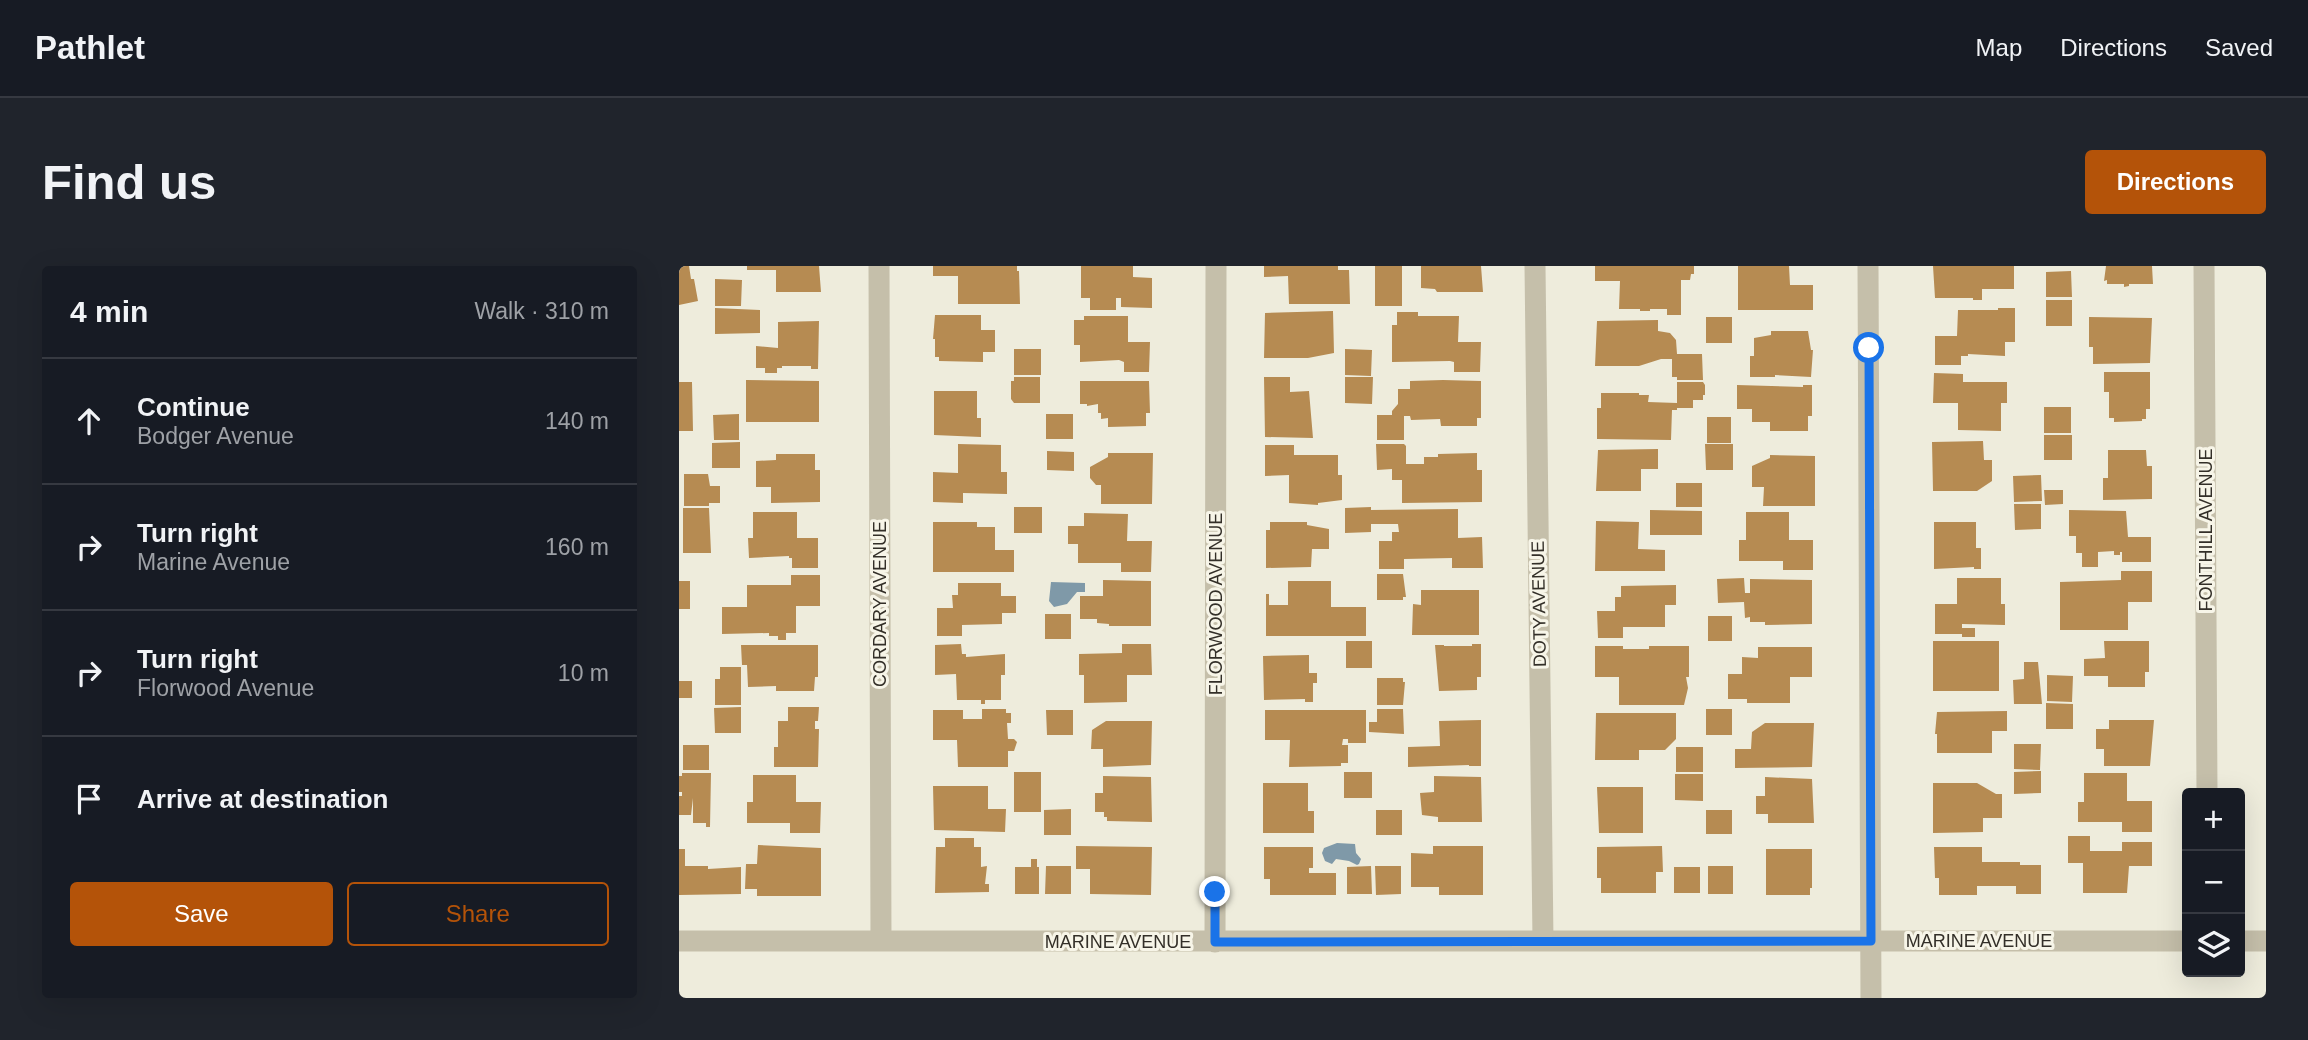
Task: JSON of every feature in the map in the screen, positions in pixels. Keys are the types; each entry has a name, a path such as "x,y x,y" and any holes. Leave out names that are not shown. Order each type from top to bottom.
{"street":[{"name":"CORDARY AVENUE","path":"879,266 881,942"},
{"name":"FLORWOOD AVENUE","path":"1215,942 1216,266"},
{"name":"DOTY AVENUE","path":"1535,266 1543,942"},
{"path":"1868,266 1871,998"},
{"name":"FONTHILL AVENUE","path":"2204,266 2207,788"},
{"name":"MARINE AVENUE","path":"679,941 2182,941"},
{"path":"2245,941 2266,941"}],"water":[{"path":"1051,582 1085,583 1085,592 1077,592 1067,604 1054,607 1049,601"},
{"path":"1337,843 1355,844 1356,853 1361,859 1359,864 1336,859 1332,864 1325,861 1322,853 1324,848"}],"building":[{"path":"679,266 689,266 698,301 679,305"},
{"path":"747,266 819,266 821,292 776,292 776,270 747,270"},
{"path":"933,266 1017,266 1020,304 958,304 958,276 933,276"},
{"path":"1081,266 1133,266 1133,277 1152,278 1152,308 1121,307 1121,298 1116,298 1116,310 1090,310 1090,298 1081,298"},
{"path":"1264,266 1338,266 1338,270 1349,270 1350,304 1289,304 1288,276 1264,277"},
{"path":"1375,266 1402,266 1402,306 1375,306"},
{"path":"1421,266 1481,266 1483,292 1437,292 1435,289 1421,288"},
{"path":"1595,266 1694,266 1694,274 1691,274 1690,280 1681,280 1681,315 1667,315 1667,309 1619,309 1620,281 1595,281"},
{"path":"1738,266 1789,266 1790,285 1813,285 1813,310 1738,310"},
{"path":"1933,266 2014,266 2014,289 1982,289 1982,300 1935,298"},
{"path":"2106,266 2152,266 2153,284 2129,284 2124,287 2124,284 2107,284 2107,280 2104,281"},
{"path":"2071,271 2072,297 2046,297 2046,272"},
{"path":"715,279 742,280 741,306 715,306"},
{"path":"2046,300 2072,300 2072,326 2046,326"},
{"path":"715,308 760,310 760,333 715,334"},
{"path":"2015,308 2015,342 2005,342 2005,356 1968,354 1961,356 1961,365 1935,365 1935,336 1957,336 1958,310"},
{"path":"1333,311 1334,353 1308,358 1264,358 1265,313"},
{"path":"1397,312 1418,312 1418,316 1459,316 1458,342 1481,342 1480,372 1454,372 1454,362 1450,361 1392,362 1392,325 1397,325"},
{"path":"935,315 981,315 981,330 995,330 995,352 983,352 983,362 939,361 939,357 935,357 933,339"},
{"path":"1084,316 1128,316 1128,342 1150,342 1149,372 1124,372 1124,362 1119,360 1080,362 1080,345 1074,345 1074,320 1084,320"},
{"path":"1706,317 1732,317 1732,343 1706,343"},
{"path":"2089,317 2152,318 2150,363 2093,364 2093,347 2089,347"},
{"path":"1658,320 1658,331 1670,333 1676,340 1677,354 1702,354 1703,380 1677,380 1677,377 1672,377 1672,359 1661,359 1639,366 1595,366 1597,321"},
{"path":"819,321 818,369 811,369 811,366 782,366 777,368 777,373 765,373 765,368 756,368 756,346 778,348 778,322"},
{"path":"1771,331 1808,331 1813,350 1811,377 1750,377 1750,356 1754,356 1754,338 1771,335"},
{"path":"1014,349 1041,349 1041,375 1014,375"},
{"path":"1345,349 1372,350 1371,376 1345,375"},
{"path":"2104,372 2150,372 2150,409 2146,409 2146,419 2114,422 2114,418 2109,418 2109,392 2104,392"},
{"path":"1934,373 1963,374 1963,382 2007,382 2007,403 2001,403 2001,431 1958,430 1958,403 1933,403"},
{"path":"1014,377 1040,377 1040,403 1014,403 1011,399 1011,381 1014,381"},
{"path":"1264,377 1290,377 1290,392 1309,391 1313,438 1265,437"},
{"path":"1345,377 1373,377 1372,404 1345,403"},
{"path":"746,380 819,381 819,422 746,422"},
{"path":"1080,381 1149,381 1150,413 1146,413 1146,426 1108,427 1108,418 1101,419 1101,413 1098,413 1098,404 1080,404"},
{"path":"1410,381 1481,381 1481,418 1477,418 1477,426 1441,426 1440,419 1411,420 1410,416 1404,416 1404,440 1377,440 1377,415 1392,415 1398,404 1398,389 1410,389"},
{"path":"679,382 692,382 693,431 679,431"},
{"path":"1677,382 1703,382 1705,395 1703,400 1693,400 1693,408 1672,410 1671,440 1597,439 1597,408 1601,408 1601,393 1639,393 1649,395 1648,402 1677,403"},
{"path":"1737,385 1812,385 1812,416 1808,416 1808,431 1770,431 1770,422 1752,422 1752,409 1737,409"},
{"path":"934,391 977,391 977,418 981,418 981,437 934,435"},
{"path":"2044,407 2071,407 2071,433 2044,433"},
{"path":"739,414 739,440 714,440 713,415"},
{"path":"1046,414 1073,414 1073,439 1046,439"},
{"path":"1707,417 1731,417 1731,443 1707,443"},
{"path":"2044,435 2072,435 2072,460 2044,460"},
{"path":"1983,441 1984,460 1992,460 1992,481 1977,491 1933,491 1932,442"},
{"path":"740,442 740,468 712,468 712,443"},
{"path":"958,444 1001,445 1001,472 1007,472 1007,494 963,493 963,503 933,502 933,472 958,473"},
{"path":"1376,444 1404,444 1406,464 1424,464 1424,457 1438,457 1438,454 1477,453 1477,470 1482,470 1482,502 1402,503 1402,480 1392,480 1392,469 1377,470"},
{"path":"1705,444 1733,444 1733,470 1706,470"},
{"path":"1265,445 1294,445 1294,455 1338,455 1338,475 1342,475 1342,500 1318,505 1289,503 1289,475 1265,476"},
{"path":"1658,449 1658,469 1641,469 1641,491 1596,491 1598,450"},
{"path":"2108,450 2146,450 2147,466 2152,466 2152,499 2103,500 2103,478 2108,478"},
{"path":"1047,451 1074,452 1074,471 1047,470"},
{"path":"1108,453 1153,453 1152,504 1101,504 1101,485 1096,485 1090,478 1090,467 1108,457"},
{"path":"776,454 815,454 815,470 820,470 820,502 771,503 771,487 756,487 756,461 776,460"},
{"path":"1770,455 1815,456 1815,506 1763,506 1764,487 1752,487 1752,466 1770,458"},
{"path":"684,474 708,474 710,486 720,486 720,503 684,506"},
{"path":"2041,475 2042,501 2014,502 2013,476"},
{"path":"1676,483 1702,483 1702,507 1676,507"},
{"path":"2044,490 2063,490 2063,504 2045,505"},
{"path":"2014,504 2041,504 2041,529 2015,530"},
{"path":"1014,507 1042,507 1042,533 1014,533"},
{"path":"1371,507 1371,510 1458,509 1458,538 1482,537 1483,568 1452,568 1452,558 1404,559 1404,569 1379,569 1379,541 1392,541 1392,532 1399,532 1398,524 1371,524 1371,532 1345,533 1345,508"},
{"path":"683,508 709,508 711,553 683,553"},
{"path":"1650,510 1702,511 1702,535 1650,535"},
{"path":"2069,510 2126,511 2128,537 2151,537 2151,562 2122,562 2122,552 2120,555 2114,555 2114,551 2098,552 2098,567 2082,567 2082,553 2076,553 2076,536 2069,536"},
{"path":"753,512 797,512 797,538 818,538 818,568 792,568 792,558 789,556 749,558 748,538 753,538"},
{"path":"1746,512 1789,512 1789,540 1813,540 1813,570 1783,570 1783,561 1739,561 1739,540 1746,540"},
{"path":"1084,513 1128,514 1127,541 1152,541 1151,572 1121,572 1121,563 1078,563 1078,544 1068,544 1068,526 1084,526"},
{"path":"1596,521 1639,522 1638,549 1665,550 1665,571 1595,571"},
{"path":"933,522 977,522 977,527 995,527 995,550 1014,550 1014,572 933,572"},
{"path":"1270,522 1307,522 1307,525 1329,529 1329,549 1312,549 1311,567 1266,568 1266,530 1270,530"},
{"path":"1934,522 1976,522 1976,548 1981,548 1981,569 1934,569"},
{"path":"2121,571 2152,571 2152,602 2128,602 2128,630 2060,630 2060,582 2121,580"},
{"path":"1377,574 1403,574 1406,597 1403,597 1403,600 1377,600"},
{"path":"791,575 820,575 820,606 796,606 796,633 786,633 786,640 778,640 778,636 769,636 769,633 722,634 722,607 747,607 747,585 791,585"},
{"path":"1744,578 1745,593 1750,593 1750,579 1812,580 1812,624 1765,625 1765,622 1750,622 1750,617 1745,618 1744,602 1718,603 1717,579"},
{"path":"1957,578 2001,578 2001,604 2005,604 2005,625 1962,624 1962,628 1975,628 1975,637 1935,634 1935,604 1957,604"},
{"path":"1103,580 1151,581 1151,626 1109,626 1097,623 1097,619 1080,619 1080,596 1103,596"},
{"path":"679,581 690,581 690,609 679,609"},
{"path":"1288,581 1331,581 1331,607 1366,607 1366,636 1266,636 1266,594 1269,594 1269,605 1288,605"},
{"path":"958,583 1001,583 1001,596 1016,596 1016,613 1002,613 1002,624 962,625 962,636 937,636 937,608 953,608 952,595 958,595"},
{"path":"1676,585 1676,605 1665,605 1665,627 1623,627 1623,638 1598,638 1597,611 1615,611 1615,597 1621,597 1621,586"},
{"path":"1421,590 1479,590 1479,635 1412,635 1413,604 1421,605"},
{"path":"1045,614 1071,614 1071,639 1045,639"},
{"path":"1708,616 1732,616 1732,641 1708,641"},
{"path":"1346,641 1372,641 1372,668 1346,668"},
{"path":"1933,641 1999,641 1999,691 1933,691"},
{"path":"2104,641 2149,641 2149,672 2145,672 2145,687 2108,687 2108,676 2084,676 2084,659 2105,658"},
{"path":"961,644 962,654 966,654 966,657 1005,654 1005,675 1001,675 1001,700 985,700 985,704 981,704 981,700 957,700 956,674 935,675 935,645"},
{"path":"1122,644 1151,644 1152,675 1127,675 1127,702 1084,703 1084,675 1079,675 1079,654 1122,653"},
{"path":"1481,644 1481,677 1477,677 1477,690 1439,691 1435,645"},
{"path":"741,645 818,645 818,677 815,677 814,691 776,691 776,686 748,687 747,665 742,665"},
{"path":"1595,646 1649,649 1649,646 1689,646 1689,677 1686,677 1688,688 1684,705 1619,705 1619,677 1595,677"},
{"path":"1758,647 1812,647 1812,677 1790,677 1790,703 1747,703 1747,699 1728,699 1728,674 1742,674 1742,657 1758,658"},
{"path":"1309,655 1309,673 1317,673 1317,683 1313,683 1313,702 1305,702 1305,699 1264,700 1263,656"},
{"path":"2024,662 2038,662 2042,704 2014,704 2013,680 2024,679"},
{"path":"720,667 741,667 741,705 715,705 715,679 720,679"},
{"path":"2047,675 2073,676 2072,702 2047,701"},
{"path":"1377,678 1403,678 1403,705 1377,705"},
{"path":"679,681 692,681 692,698 679,698"},
{"path":"2046,703 2073,704 2073,729 2046,729"},
{"path":"741,707 741,733 715,733 714,708"},
{"path":"788,707 819,707 818,721 815,721 815,729 819,729 818,767 774,767 774,747 778,747 778,721 788,721"},
{"path":"982,709 1006,709 1006,713 1011,713 1011,723 1007,723 1008,739 1017,742 1014,751 1008,751 1008,767 958,767 957,740 933,740 933,710 963,710 963,719 982,719"},
{"path":"1377,709 1403,709 1404,734 1369,732 1369,722 1377,722"},
{"path":"1706,709 1732,709 1732,735 1706,735"},
{"path":"1046,710 1073,710 1073,735 1047,735"},
{"path":"1265,710 1366,710 1366,743 1348,743 1348,739 1343,739 1342,745 1348,745 1348,763 1341,763 1341,766 1289,767 1290,740 1265,740"},
{"path":"2007,711 2007,731 1992,731 1992,753 1937,753 1937,712"},
{"path":"1596,713 1676,713 1676,739 1665,750 1639,750 1639,760 1595,760"},
{"path":"1481,720 1481,766 1408,767 1408,747 1440,746 1439,721"},
{"path":"2109,720 2154,720 2150,766 2104,766 2104,749 2096,749 2096,729 2109,729"},
{"path":"1106,721 1152,721 1151,765 1103,767 1103,749 1091,749 1092,730"},
{"path":"1765,723 1814,723 1812,767 1735,768 1735,749 1751,749 1752,732"},
{"path":"2014,744 2041,744 2040,770 2014,769"},
{"path":"683,745 709,745 709,770 683,770"},
{"path":"1676,747 1703,747 1703,772 1676,772"},
{"path":"2041,771 2041,793 2014,794 2014,772"},
{"path":"1014,772 1041,772 1041,812 1014,812"},
{"path":"1344,772 1372,772 1372,798 1344,798"},
{"path":"682,773 711,773 710,827 706,827 706,823 693,823 693,798 691,815 679,815 679,796 682,796 682,792 679,792 679,776 682,776"},
{"path":"2084,773 2127,773 2127,801 2152,801 2152,832 2122,832 2122,822 2078,822 2078,802 2084,802"},
{"path":"1675,774 1703,774 1703,801 1675,800"},
{"path":"753,775 796,775 796,802 821,802 820,833 790,833 790,823 747,823 747,802 753,802"},
{"path":"1103,776 1151,777 1152,822 1107,821 1104,812 1095,812 1095,793 1103,793"},
{"path":"1434,776 1481,777 1482,822 1438,822 1438,817 1422,815 1420,793 1434,792"},
{"path":"1765,777 1812,779 1814,823 1768,823 1768,814 1756,814 1756,796 1765,796"},
{"path":"1263,783 1308,783 1308,811 1314,811 1314,833 1263,833"},
{"path":"1933,783 1977,783 1996,794 2002,794 2002,818 1983,818 1983,832 1933,833"},
{"path":"933,786 988,786 988,809 1006,809 1005,832 934,830"},
{"path":"1597,787 1643,787 1643,833 1599,833"},
{"path":"1071,809 1071,835 1044,835 1044,810"},
{"path":"1376,810 1402,810 1402,835 1376,835"},
{"path":"1706,810 1732,810 1732,834 1706,834"},
{"path":"2068,836 2090,836 2090,851 2122,851 2122,842 2152,842 2152,866 2129,866 2127,893 2083,893 2083,863 2068,863"},
{"path":"945,838 974,838 974,847 981,847 981,867 987,866 985,884 989,884 989,892 935,893 936,847 945,847"},
{"path":"758,845 821,848 821,896 757,896 757,889 745,889 746,864 757,864"},
{"path":"1076,846 1152,847 1151,895 1090,894 1090,869 1076,869"},
{"path":"1433,846 1483,846 1483,895 1439,895 1439,887 1411,887 1411,853 1433,854"},
{"path":"1662,846 1663,872 1656,872 1656,893 1601,893 1601,878 1597,878 1597,847"},
{"path":"1264,847 1313,847 1313,868 1309,868 1309,873 1336,873 1336,895 1270,895 1270,879 1264,879"},
{"path":"1934,847 1982,847 1982,862 2041,865 2041,894 2016,894 2016,886 1977,886 1977,895 1939,895 1939,878 1935,878"},
{"path":"679,849 685,849 685,866 708,866 708,869 741,867 741,894 679,895"},
{"path":"1766,849 1812,849 1810,895 1766,895"},
{"path":"1031,859 1037,859 1039,867 1039,894 1015,894 1015,867 1031,867"},
{"path":"1046,866 1071,866 1071,894 1045,894"},
{"path":"1371,866 1372,894 1347,894 1347,867"},
{"path":"1375,866 1401,866 1401,894 1376,895"},
{"path":"1708,866 1733,866 1733,894 1708,894"},
{"path":"1674,867 1700,867 1700,893 1674,893"}],"route":[{"path":"1215,892 1215,942 1871,941 1869,348"}]}
